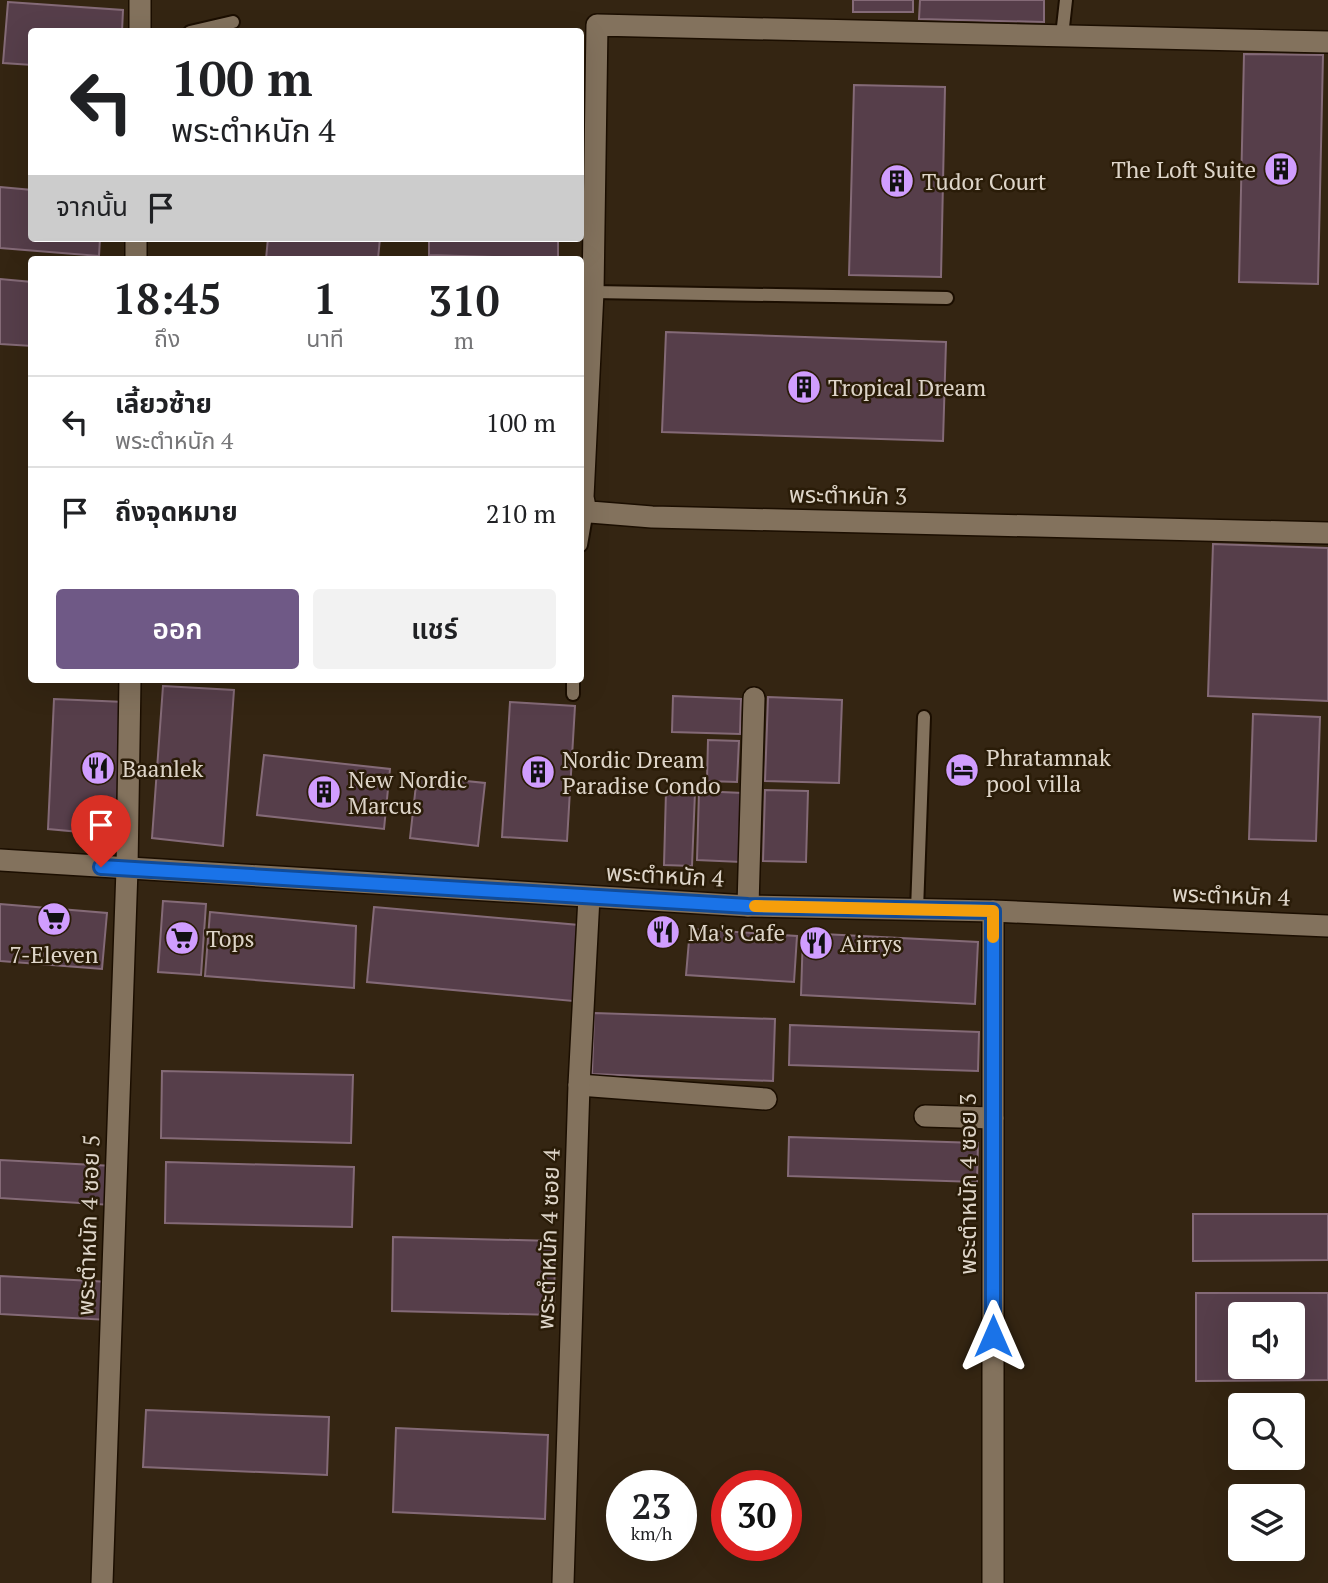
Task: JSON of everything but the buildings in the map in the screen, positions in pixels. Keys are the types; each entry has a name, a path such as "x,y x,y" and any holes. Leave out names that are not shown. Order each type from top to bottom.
{"street":[{"path":"140,0 140,28"},
{"path":"584,476 593,292 597,25 1328,42"},
{"path":"584,500 587,510"},
{"name":"พระตำหนัก 3","path":"587,510 652,517 1328,533"},
{"name":"พระตำหนัก 4 ซอย 5","path":"102,1583 127,869 130,683"},
{"path":"748,906 754,698"},
{"name":"พระตำหนัก 4","path":"0,860 748,906 993,911 1328,926"},
{"name":"พระตำหนัก 4 ซอย 4","path":"563,1583 579,1085 589,897"},
{"name":"พระตำหนัก 4 ซอย 3","path":"993,911 993,1583"},
{"path":"579,1085 766,1099"},
{"path":"925,1116 993,1118"}],"lane":[{"path":"1062,36 1066,0"},
{"path":"207,28 233,22"},
{"path":"593,292 947,298"},
{"path":"584,528 587,510"},
{"path":"573,683 573,694"},
{"path":"917,910 924,717"}],"slow traffic":[{"path":"755,906 993,911 993,937"}],"place":[{"name":"The Loft Suite","path":"1281,169"},
{"name":"Tudor Court","path":"897,181"},
{"name":"Tropical Dream","path":"804,387"},
{"name":"Baanlek","path":"98,768"},
{"name":"Phratamnak pool villa","path":"962,770"},
{"name":"Nordic Dream Paradise Condo","path":"538,772"},
{"name":"New Nordic Marcus","path":"324,792"},
{"name":"7-Eleven","path":"54,919"},
{"name":"Ma's Cafe","path":"663,932"},
{"name":"Tops","path":"182,938"},
{"name":"Airrys","path":"816,943"}],"route":[{"path":"101,867 748,906 993,911 993,1336"}]}
